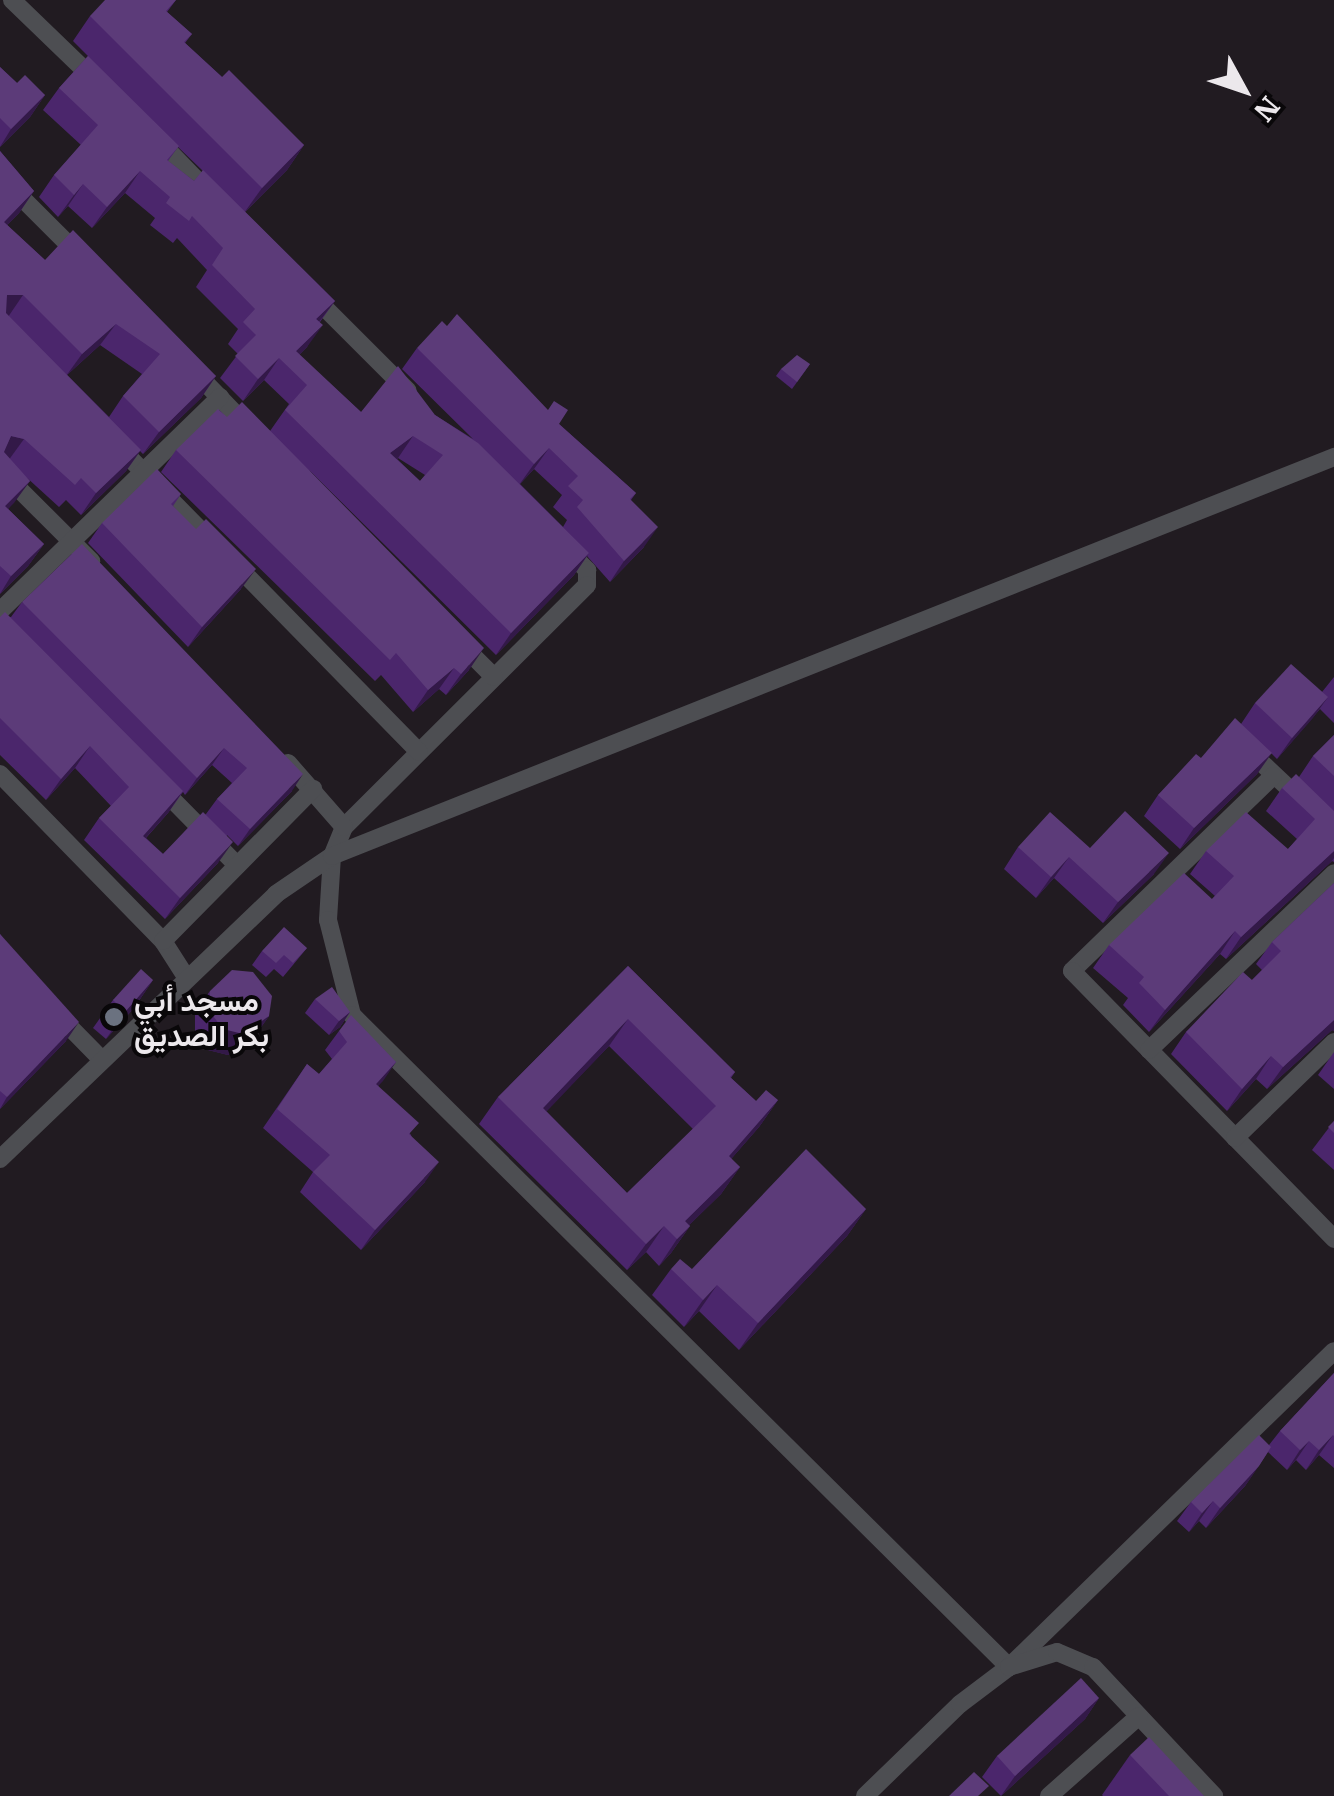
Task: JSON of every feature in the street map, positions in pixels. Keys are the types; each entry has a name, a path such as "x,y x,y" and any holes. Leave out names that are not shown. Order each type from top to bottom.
{"street":[{"path":"12,0 107,92"},
{"path":"148,131 229,212"},
{"path":"0,176 96,273"},
{"path":"298,281 422,405"},
{"path":"179,356 261,440"},
{"path":"0,612 220,398"},
{"path":"104,432 418,752"},
{"path":"1,1156 276,894 332,856 1334,457"},
{"path":"0,470 112,583"},
{"path":"546,529 588,570 588,585 344,827 332,856 328,920 352,1014 1009,1668"},
{"path":"439,621 494,677"},
{"path":"1230,732 1334,832"},
{"path":"273,748 314,789 344,827"},
{"path":"139,767 237,865"},
{"path":"0,774 163,940 186,977"},
{"path":"1274,776 1072,971 1334,1240"},
{"path":"163,940 314,789"},
{"path":"1148,1050 1334,873"},
{"path":"38,994 102,1060"},
{"path":"1235,1138 1334,1042"},
{"path":"1319,1224 1334,1210"},
{"path":"865,1796 960,1704 1009,1668 1334,1350"},
{"path":"1009,1668 1057,1652 1093,1667 1214,1796"},
{"path":"1049,1796 1139,1716"}],"building":[{"path":"105,0 176,0 166,11 192,34 184,42 222,77 229,70 304,145 262,188 90,16"},
{"path":"88,56 179,146 167,160 194,181 203,170 335,301 316,319 323,325 296,351 361,412 398,366 435,415 478,443 589,553 511,633 285,410 307,385 279,358 258,379 235,356 256,335 243,322 255,309 212,265 223,248 192,216 189,221 166,203 170,197 140,171 107,207 83,184 74,195 54,175 98,125 59,88","holes":["413,436 443,455 420,481 390,453"]},
{"path":"0,67 17,83 25,75 45,95 11,129 0,118"},
{"path":"0,151 34,191 4,222 45,260 73,230 216,376 159,432 123,396 160,354 116,324 82,354 23,295 7,295 6,313 141,450 96,493 81,478 75,485 24,439 11,436 4,452 30,481 5,506 44,544 11,576 0,566"},
{"path":"457,314 548,410 554,401 568,410 559,424 636,493 630,499 658,527 624,561 577,507 583,500 568,486 578,476 549,448 534,464 417,348 442,321 447,326"},
{"path":"797,355 810,364 797,382 781,369"},
{"path":"242,402 484,648 461,674 454,668 428,690 396,653 390,660 176,450 218,409 227,417"},
{"path":"157,469 181,494 171,504 196,529 206,519 256,569 202,627 102,523"},
{"path":"82,544 303,774 250,829 217,799 247,768 224,748 197,778 22,602"},
{"path":"5,612 183,791 143,836 163,854 203,812 233,842 180,898 99,818 129,787 90,746 61,779 0,718 0,617"},
{"path":"1291,664 1328,697 1292,738 1255,703"},
{"path":"1235,718 1272,753 1194,828 1158,795 1196,754 1201,758"},
{"path":"1334,735 1334,776 1313,756"},
{"path":"1296,774 1334,811 1334,851 1241,937 1235,931 1165,1010 1139,983 1144,977 1109,945 1184,873 1212,899 1234,876 1206,851 1246,812 1288,849 1315,819 1282,788"},
{"path":"1125,811 1169,853 1118,902 1069,857 1051,877 1018,847 1050,812 1090,848"},
{"path":"1334,883 1334,1020 1283,1067 1271,1056 1242,1089 1186,1032 1243,972 1252,980 1281,951 1272,942"},
{"path":"284,927 307,948 293,963 284,955 276,963 262,951"},
{"path":"0,934 79,1022 7,1097 0,1091"},
{"path":"628,966 735,1072 730,1077 756,1101 766,1090 778,1100 729,1156 740,1167 685,1221 690,1226 677,1239 664,1226 646,1244 498,1097","holes":["628,1019 716,1106 627,1193 543,1108"]},
{"path":"141,969 153,980 125,1012 113,1000"},
{"path":"232,970 253,972 272,996 269,1016 243,1034 223,1029 210,1012 210,991"},
{"path":"332,987 350,1012 339,1021 315,999"},
{"path":"351,1015 396,1062 376,1084 419,1123 409,1134 439,1162 375,1230 313,1172 330,1155 277,1109 307,1064 319,1074 347,1042 339,1031"},
{"path":"806,1149 866,1209 758,1323 717,1285 703,1300 671,1269 680,1259 692,1269"},
{"path":"1334,1373 1334,1436 1319,1450 1309,1441 1300,1450 1280,1431"},
{"path":"1259,1435 1271,1447 1259,1466 1220,1508 1213,1501 1202,1513 1191,1502"},
{"path":"1081,1678 1099,1698 1015,1776 997,1756"},
{"path":"1149,1737 1204,1796 1169,1796 1130,1755"},
{"path":"974,1772 989,1786 978,1796 949,1796"}],"place":[{"name":"مسجد أبي بكر الصديق","path":"114,1017"}]}
